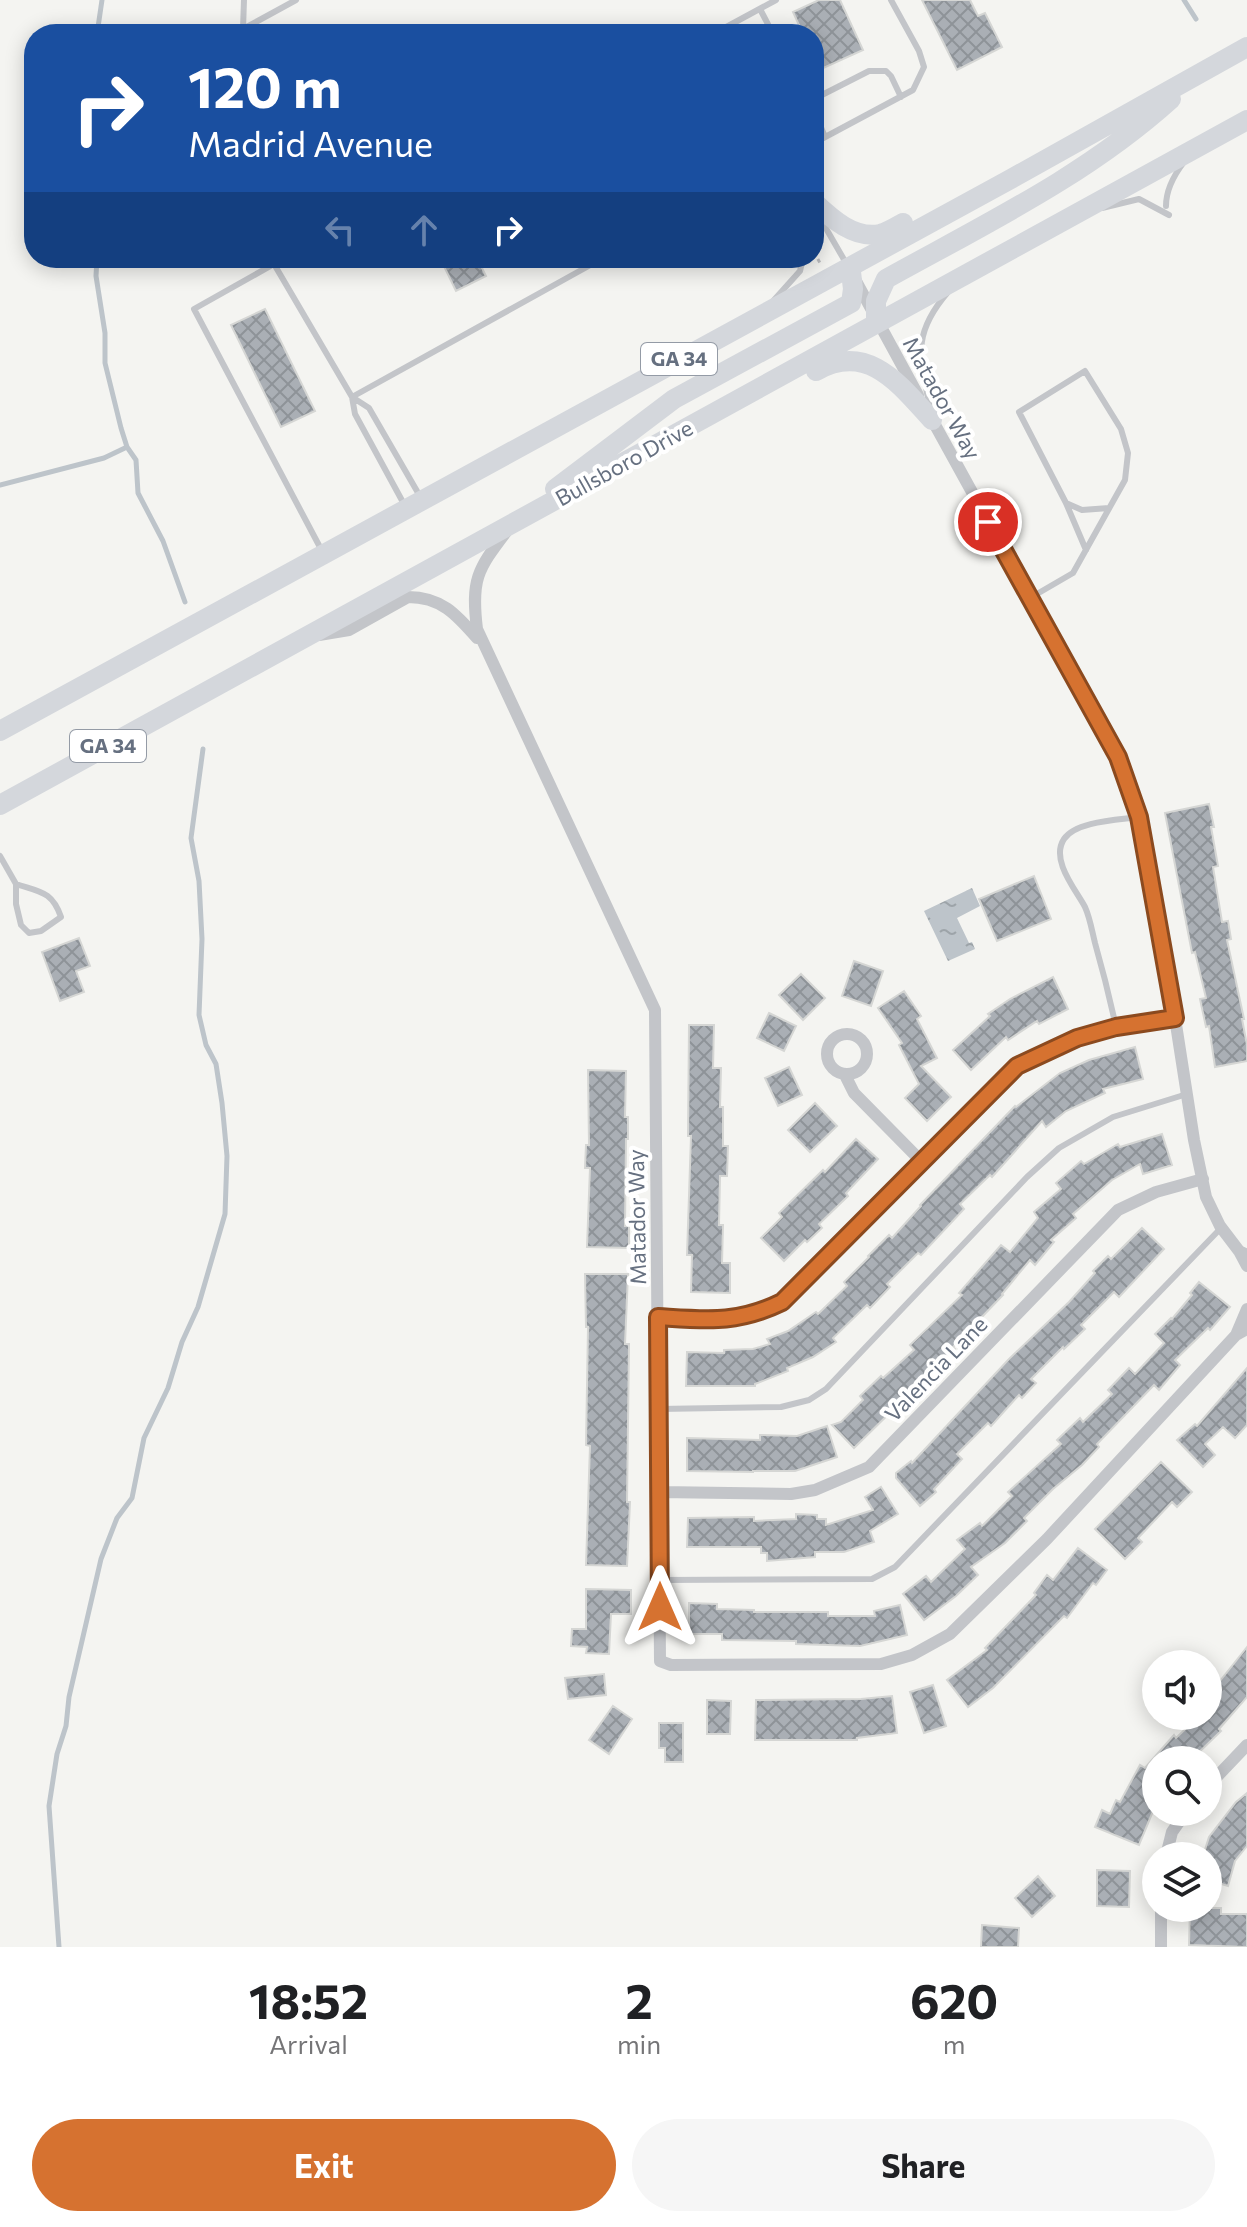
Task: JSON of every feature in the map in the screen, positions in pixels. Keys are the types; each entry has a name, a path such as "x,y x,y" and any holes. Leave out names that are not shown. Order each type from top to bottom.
{"main road":[{"name":"GA 34","path":"0,731 761,314 850,269 1247,47"},
{"path":"877,322 876,301 886,279 1061,182 1143,124 1198,74"},
{"name":"Bullsboro Drive","path":"0,805 1247,120"},
{"path":"824,212 854,232 882,234 935,206 985,193"},
{"path":"508,526 674,399 851,303 853,289 850,269"},
{"path":"738,400 781,392 822,368 853,361 889,375 932,420"}],"street":[{"name":"Matador Way","path":"850,269 1118,757 1139,817 1206,1197 1221,1228 1243,1253 1247,1266"},
{"name":"Matador Way","path":"508,526 483,561 478,576 474,590 477,629 655,1010 660,1661 671,1665 881,1664 912,1655 950,1634 1047,1539 1242,1332 1247,1309"},
{"path":"306,637 349,630 408,597 419,597 435,601 456,614 492,660"},
{"path":"658,1317 717,1321 761,1312 782,1302 1017,1066 1077,1038 1116,1027 1175,1018"},
{"path":"845,1075 854,1093 922,1162"},
{"name":"Valencia Lane","path":"660,1492 791,1494 815,1490 869,1467 1118,1210 1156,1192 1203,1179"},
{"path":"1222,1771 1247,1745"},
{"path":"1161,1922 1161,1947"}],"lane":[{"path":"243,24 244,0"},
{"path":"255,24 296,0"},
{"path":"733,24 776,0"},
{"path":"825,137 913,90 924,67 919,51 891,0"},
{"path":"760,9 768,24"},
{"path":"824,94 869,71 886,71 901,97"},
{"path":"1223,133 1247,129"},
{"path":"1166,206 1172,180 1195,148"},
{"path":"1078,213 1139,199 1169,215"},
{"path":"824,222 850,269"},
{"path":"261,268 194,309 324,554"},
{"path":"277,268 352,397 355,414 415,505"},
{"path":"352,397 585,268"},
{"path":"761,314 801,268"},
{"path":"932,420 920,342 932,315 960,278"},
{"path":"1030,598 1073,573 1086,550 1109,508 1125,480 1128,453 1121,429 1085,371 1019,412 1066,503 1086,550"},
{"path":"352,397 369,408 415,505"},
{"path":"1066,503 1082,510 1109,508"},
{"path":"1116,1027 1087,911 1061,861 1060,849 1072,831 1084,826 1139,817"},
{"path":"0,856 16,884 16,904 21,925 29,933 41,931 61,917 50,896 16,884"},
{"path":"659,1409 781,1407 809,1400 826,1389 1027,1177 1059,1148 1113,1117 1187,1094"},
{"path":"660,1580 872,1579 895,1567 1221,1228"}],"water":[{"path":"972,888 980,906 957,918 975,949 948,961 924,911"}],"building":[{"path":"819,0 840,0 863,50 824,68 824,24 798,24 793,12"},
{"path":"922,0 970,0 978,16 985,13 1002,47 957,70"},
{"path":"445,268 482,268 486,276 456,291"},
{"path":"265,309 315,411 281,427 231,325"},
{"path":"1209,804 1218,866 1213,867 1222,922 1228,921 1231,939 1227,940 1247,1045 1247,1061 1215,1067 1209,1026 1206,1027 1200,999 1206,998 1195,952 1192,953 1165,813"},
{"path":"1034,876 1051,919 997,941 979,899"},
{"path":"79,938 90,966 76,971 84,992 60,1001 42,952"},
{"path":"854,961 883,971 871,1006 842,996"},
{"path":"801,974 825,998 803,1020 779,995"},
{"path":"1053,977 1068,1009 1039,1024 1037,1021 1008,1040 1006,1037 971,1070 953,1050 990,1016 988,1014"},
{"path":"904,991 921,1016 917,1019 937,1058 921,1066 951,1097 927,1121 905,1098 919,1084 899,1045 902,1043 878,1008"},
{"path":"769,1013 796,1026 784,1051 757,1038"},
{"path":"689,1025 714,1025 713,1068 721,1068 723,1146 728,1146 727,1176 720,1176 719,1225 723,1225 722,1263 730,1263 730,1293 691,1292 692,1255 687,1255 691,1136 688,1136"},
{"path":"1135,1047 1143,1079 1103,1089 1105,1093 1066,1111 1046,1127 1042,1121 992,1177 990,1175 960,1204 964,1209 921,1255 918,1253 887,1284 890,1287 870,1308 867,1305 833,1338 836,1342 813,1357 787,1368 788,1371 755,1386 686,1386 687,1352 724,1353 724,1350 753,1349 770,1344 767,1339 788,1331 816,1312 818,1314 847,1286 844,1282 868,1256 889,1235 892,1238 1015,1106 1060,1073 1089,1060"},
{"path":"789,1067 802,1095 778,1106 765,1078"},
{"path":"588,1070 626,1071 628,1139 625,1226 629,1226 629,1248 587,1247 590,1168 585,1168 586,1145 589,1145"},
{"path":"815,1103 837,1126 810,1152 788,1130"},
{"path":"1162,1134 1172,1165 1143,1174 1140,1164 1112,1180 1073,1214 1076,1218 1051,1240 1054,1242 1035,1265 1030,1260 1003,1295 953,1347 955,1349 854,1448 832,1425 841,1422 863,1400 860,1396 914,1350 910,1345 962,1295 959,1293 1001,1245 1010,1252 1038,1218 1034,1212 1061,1189 1056,1183 1081,1161 1084,1164 1118,1144 1120,1147"},
{"path":"856,1139 878,1159 846,1193 848,1196 819,1224 822,1228 784,1261 761,1238 782,1217 779,1213"},
{"path":"1142,1228 1164,1249 1119,1297 1114,1292 1081,1325 1085,1329 1031,1379 1036,1383 1022,1398 1019,1395 991,1426 988,1423 957,1454 962,1459 934,1489 936,1492 920,1506 896,1478 896,1473 912,1463 1009,1359 1069,1302 1095,1273 1093,1271 1108,1256 1111,1259"},
{"path":"585,1274 628,1274 625,1344 629,1344 627,1502 630,1502 627,1566 586,1565 590,1446 586,1445 588,1327"},
{"path":"1199,1282 1230,1307 1210,1330 1208,1328 1175,1360 1180,1365 1159,1390 1154,1385 1097,1444 1099,1447 1082,1465 1024,1518 1027,1521 1005,1543 971,1567 978,1575 924,1620 903,1594 926,1576 931,1582 965,1549 957,1540 980,1523 982,1526 1012,1496 1008,1492 1061,1444 1057,1440 1080,1418 1083,1422 1112,1394 1108,1390 1129,1368 1135,1374 1164,1343 1155,1334 1172,1319"},
{"path":"1247,1368 1247,1425 1235,1438 1223,1427 1205,1444 1215,1455 1203,1467 1177,1440 1195,1424 1197,1426"},
{"path":"827,1426 837,1457 795,1471 687,1471 687,1438 760,1440 760,1435 797,1436"},
{"path":"1161,1462 1192,1492 1177,1507 1172,1502 1138,1538 1142,1542 1125,1559 1095,1529"},
{"path":"881,1487 898,1514 870,1531 874,1542 844,1552 815,1552 815,1557 767,1561 767,1553 761,1553 761,1547 687,1547 688,1518 754,1517 754,1521 796,1519 796,1514 817,1515 817,1519 826,1519 826,1525 873,1510 865,1497"},
{"path":"1078,1548 1107,1570 1096,1585 1093,1583 1067,1618 1064,1616 993,1688 968,1707 947,1680 987,1650 985,1648 1036,1595 1034,1593 1047,1575 1053,1580"},
{"path":"586,1589 631,1590 631,1614 611,1614 609,1654 586,1653 587,1647 571,1646 572,1629 586,1629"},
{"path":"689,1603 717,1604 717,1609 754,1612 828,1612 828,1616 875,1616 874,1611 900,1605 907,1635 860,1646 722,1640 722,1634 689,1634"},
{"path":"1247,1647 1247,1697 1222,1726 1222,1678"},
{"path":"604,1674 606,1695 568,1699 565,1678"},
{"path":"933,1685 946,1726 924,1733 910,1692"},
{"path":"892,1696 897,1733 857,1740 755,1740 756,1700"},
{"path":"707,1700 731,1701 730,1734 707,1734"},
{"path":"613,1706 632,1719 609,1754 589,1740"},
{"path":"659,1723 683,1723 683,1762 665,1762 665,1748 659,1748"},
{"path":"1184,1730 1221,1731 1205,1746 1164,1746 1174,1735 1176,1738"},
{"path":"1140,1765 1142,1826 1147,1826 1139,1845 1095,1827 1102,1810 1110,1814 1116,1800 1120,1802"},
{"path":"1247,1793 1247,1846 1235,1861 1228,1886 1222,1884 1222,1842 1207,1842 1217,1826 1222,1826 1222,1820"},
{"path":"1097,1870 1130,1871 1129,1907 1097,1906"},
{"path":"1038,1876 1055,1896 1032,1917 1015,1898"},
{"path":"1222,1914 1247,1914 1247,1947 1189,1945 1190,1922 1222,1922"},
{"path":"982,1925 1019,1928 1018,1947 981,1947"}],"waterway":[{"path":"98,24 102,0"},
{"path":"1184,0 1196,19"},
{"path":"96,268 105,333 105,363 127,447 136,460 138,493 163,541 185,602"},
{"path":"0,485 104,458 127,447"},
{"path":"59,1947 49,1806 69,1697 101,1559 117,1518 132,1498 144,1438 168,1388 182,1342 198,1307 225,1214 227,1156 222,1103 216,1064 206,1045 199,1015 202,939 199,881 191,838 203,749"}],"route":[{"path":"660,1607 658,1317 717,1321 761,1312 782,1302 1017,1066 1077,1038 1116,1027 1175,1018 1139,817 1118,757 988,522"}]}
